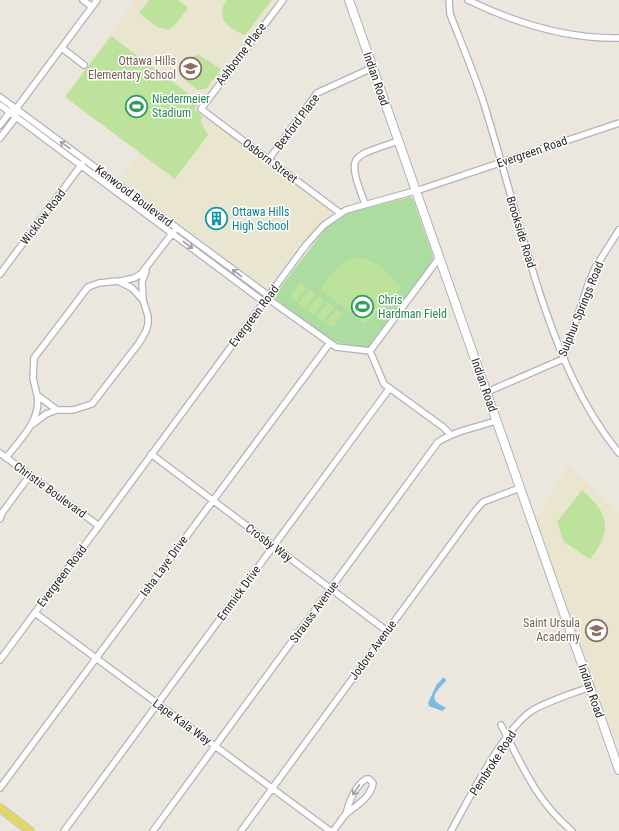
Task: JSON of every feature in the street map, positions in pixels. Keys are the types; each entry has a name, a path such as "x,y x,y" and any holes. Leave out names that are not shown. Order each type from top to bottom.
{"main road":[{"path":"0,808 30,831"}],"street":[{"path":"83,0 92,7"},
{"path":"0,125 10,112 16,109 97,0"},
{"name":"Ashborne Place","path":"201,109 283,0"},
{"name":"Indian Road","path":"349,0 619,770"},
{"name":"Brookside Road","path":"449,0 450,14 485,107 522,240 550,325 572,381 590,415 619,453"},
{"path":"468,0 506,17 549,31 576,35 619,38"},
{"path":"62,48 84,65"},
{"name":"Bexford Place","path":"269,159 317,93 372,68"},
{"name":"Kenwood Boulevard","path":"0,97 177,228 267,299"},
{"name":"Kenwood Boulevard","path":"0,105 173,234 267,299"},
{"path":"0,138 16,116 16,109"},
{"name":"Osborn Street","path":"201,109 340,213"},
{"name":"Evergreen Road","path":"0,660 316,233 340,213 365,204 416,191 619,123"},
{"path":"365,204 354,172 356,160 362,154 398,142"},
{"name":"Wicklow Road","path":"0,274 85,160"},
{"path":"6,458 31,425 38,408 33,378 34,358 88,287 99,283 134,278 148,267 177,228"},
{"name":"Sulphur Springs Road","path":"487,392 563,359 595,268 619,230"},
{"path":"370,351 439,258"},
{"path":"31,425 46,414 57,410 65,411 84,408 92,404 139,344 148,324 148,316 143,300 142,282 148,267"},
{"path":"118,281 132,288 143,300"},
{"path":"267,299 329,344 336,347 370,351"},
{"name":"Isha Laye Drive","path":"0,788 329,344"},
{"path":"370,351 384,384 443,427 450,434"},
{"name":"Emmick Drive","path":"64,831 389,389"},
{"path":"37,395 57,410"},
{"name":"Strauss Avenue","path":"153,831 438,442 450,434 459,434 496,421"},
{"name":"Christie Boulevard","path":"0,453 99,526"},
{"name":"Crosby Way","path":"151,454 387,631"},
{"path":"0,519 2,513 30,475"},
{"name":"Jodore Avenue","path":"241,831 475,511 483,502 520,488"},
{"name":"Lape Kala Way","path":"35,613 330,831"},
{"name":"Pembroke Road","path":"451,831 507,736 532,711 548,702 590,687"},
{"path":"501,725 515,755 540,798 572,831"},
{"path":"333,831 346,814 354,792 364,780 369,779 373,783 372,789 358,806 346,814"}],"shaded area":[{"path":"135,0 276,0 199,107 330,209 331,213 268,290 120,179 140,152 64,95"},
{"name":"Saint Ursula Academy","path":"568,465 619,513 619,739 613,741 536,521"}],"green space":[{"path":"149,0 178,0 188,8 175,25 168,30 157,27 139,13"},
{"path":"227,0 272,0 245,35 234,30 225,22 222,12 223,6"},
{"name":"Niedermeier Stadium","path":"111,36 197,100 198,103 194,109 202,117 201,122 208,135 175,179 65,97"},
{"path":"199,55 221,69 206,89 198,90 184,79 181,70 190,57"},
{"path":"410,197 413,199 433,256 433,260 368,347 351,346 330,340 273,297 330,223 345,214"},
{"name":"Chris Hardman Field","path":"359,257 383,268 401,288 365,324 321,290 336,269 346,262"},
{"path":"300,282 307,288 296,302 290,297"},
{"path":"309,289 316,294 305,309 298,304"},
{"path":"318,296 325,301 314,315 307,310"},
{"path":"327,302 334,307 323,322 316,317"},
{"path":"336,309 343,314 332,328 325,323"},
{"path":"582,490 598,506 605,522 605,530 602,539 590,559 564,542 557,522"}],"water":[{"path":"445,678 446,681 438,690 434,698 437,703 446,708 442,711 429,706 428,703 437,684"}],"place":[{"name":"Ottawa Hills Elementary School","path":"191,68"},
{"name":"Niedermeier Stadium","path":"137,106"},
{"name":"Ottawa Hills High School","path":"217,219"},
{"name":"Chris Hardman Field","path":"363,307"},
{"name":"Saint Ursula Academy","path":"596,630"}]}
